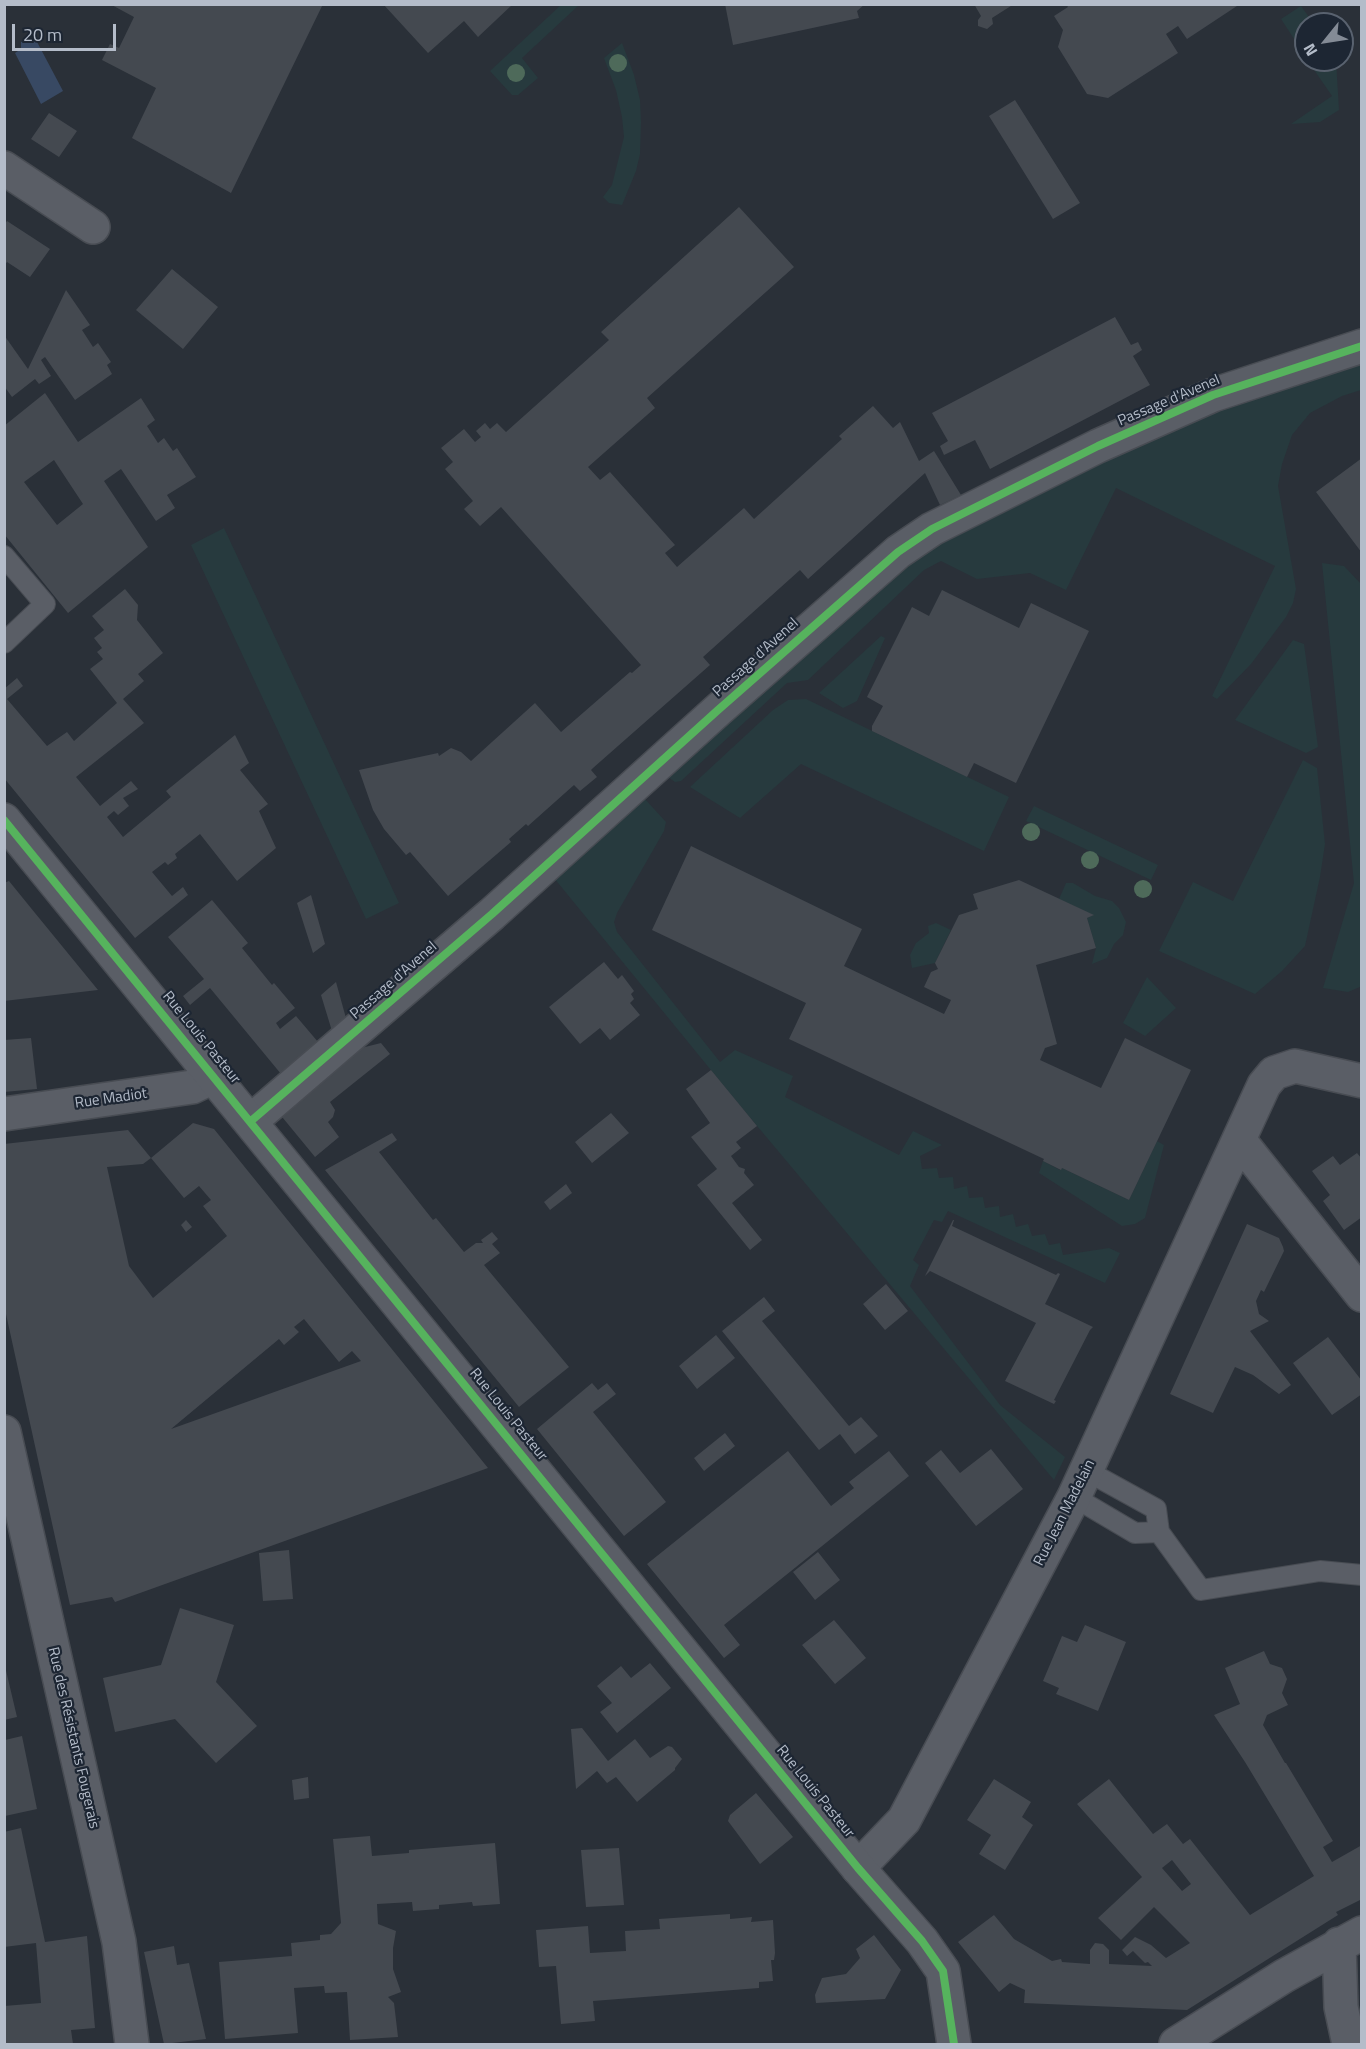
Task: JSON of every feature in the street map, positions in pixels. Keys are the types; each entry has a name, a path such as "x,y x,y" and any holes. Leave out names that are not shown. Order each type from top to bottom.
{"street":[{"path":"4,168 93,226"},
{"name":"Passage d'Avenel","path":"251,1121 492,914 718,710 898,552 932,530 1098,446 1213,395 1362,346"},
{"name":"Rue Louis Pasteur","path":"4,820 858,1868 922,1941 943,1971 954,2044"},
{"name":"Rue Jean Madelain","path":"858,1868 904,1820 1081,1484 1264,1085 1274,1073 1295,1066 1362,1081"},
{"name":"Rue Madiot","path":"4,1114 192,1088 215,1077"},
{"path":"1239,1140 1362,1295"},
{"name":"Rue des Résistants Fougerais","path":"4,1432 118,1942 132,2044"},
{"path":"1176,2044 1284,1976 1350,1938"},
{"path":"1349,2044 1341,2007 1350,1938"}],"lane":[{"path":"4,556 45,604 4,643"},
{"path":"1081,1484 1135,1533 1159,1532"},
{"path":"1081,1484 1156,1509 1159,1532 1201,1590 1320,1571 1362,1575"}],"green space":[{"path":"562,4 579,5 522,58 538,78 518,95 512,95 490,71"},
{"path":"1301,6 1305,12 1294,12 1294,39 1281,19"},
{"path":"622,43 634,75 640,100 641,122 640,154 636,171 622,205 609,203 603,197 612,185 624,137 616,90 604,58"},
{"path":"1316,72 1337,72 1339,110 1320,122 1291,124 1332,96"},
{"path":"1361,355 1361,390 1342,396 1310,413 1292,435 1282,464 1278,486 1296,589 1293,603 1286,617 1251,664 1217,699 1212,696 1275,566 1116,488 1066,590 1030,573 977,579 941,561 924,570 808,680 787,683 681,781 675,782 668,777 909,554 1159,425"},
{"path":"224,528 399,903 366,919 191,545"},
{"path":"1322,563 1344,566 1361,584 1362,986 1348,992 1323,988 1354,883"},
{"path":"881,636 885,638 857,701 843,708 819,693"},
{"path":"1293,640 1304,644 1318,747 1306,753 1235,720"},
{"path":"806,699 1009,797 984,851 801,764 740,818 690,787 773,710 788,700"},
{"path":"1303,760 1317,768 1325,844 1305,946 1282,971 1255,994 1159,951 1193,882 1233,901"},
{"path":"644,798 666,822 664,831 614,922 617,932 720,1062 735,1050 793,1076 785,1097 899,1155 913,1131 942,1145 920,1156 922,1169 937,1168 939,1178 953,1177 954,1189 967,1186 969,1198 983,1197 985,1208 999,1206 1000,1217 1013,1214 1016,1227 1028,1224 1032,1236 1045,1234 1049,1245 1060,1243 1063,1255 1109,1248 1120,1253 1105,1283 948,1211 942,1222 934,1220 913,1260 919,1265 910,1286 1000,1405 1065,1457 1054,1480 737,1102 554,878"},
{"path":"1034,806 1158,865 1151,880 1026,821"},
{"path":"1066,883 1073,883 1095,896 1112,901 1119,908 1126,922 1123,935 1114,944 1107,958 1092,964 1096,948 1087,918 1093,915 1059,899"},
{"path":"936,923 951,930 935,963 912,968 910,955 916,943 929,933 928,926"},
{"path":"1147,977 1176,1008 1145,1036 1123,1023"},
{"path":"1157,1141 1164,1145 1145,1218 1135,1224 1122,1226 1039,1173 1043,1161 1129,1200"}],"water":[{"path":"25,40 31,42 36,40 63,91 41,104 15,53 21,49 21,42"}],"building":[{"path":"110,4 323,4 231,193 132,138 156,88 102,60 110,44 119,48 134,17"},
{"path":"383,4 513,4 478,37 464,21 428,53"},
{"path":"725,4 865,4 857,11 859,18 733,45"},
{"path":"974,4 1014,4 992,18 993,24 987,29 978,26 981,16"},
{"path":"1066,4 1240,4 1187,39 1178,26 1166,34 1178,53 1108,98 1087,94 1058,47 1063,30 1054,16 1068,7"},
{"path":"1015,100 1080,203 1053,219 989,116"},
{"path":"49,113 77,131 59,157 31,139"},
{"path":"739,207 794,267 647,398 655,408 588,467 600,480 610,472 675,545 665,553 677,567 744,508 754,519 842,439 839,436 873,406 893,428 900,422 919,461 934,451 961,495 940,505 925,473 808,579 800,570 703,657 710,665 591,770 597,777 580,791 574,785 528,826 526,824 509,839 511,842 448,896 410,852 406,855 384,829 373,810 359,770 438,753 439,756 451,748 461,752 471,761 535,703 561,732 641,665 501,507 480,526 464,509 473,501 445,469 453,462 441,448 464,429 475,442 481,437 476,431 485,423 490,429 497,423 506,432 609,340 601,332"},
{"path":"7,221 50,249 30,277 7,262 4,266 4,225"},
{"path":"172,269 218,307 183,349 136,310"},
{"path":"66,290 90,325 82,330 93,347 98,343 111,362 107,365 112,374 75,400 45,357 41,360 51,376 39,384 35,379 12,397 4,386 4,335 28,369"},
{"path":"1115,317 1131,345 1138,342 1142,350 1133,356 1150,385 990,469 975,440 944,455 940,446 948,441 932,413"},
{"path":"45,393 78,442 141,398 155,420 147,426 158,443 164,438 173,451 177,448 196,477 167,495 175,508 156,521 121,469 104,481 148,547 68,613 4,534 4,426","holes":["54,460 83,504 57,525 24,482"]},
{"path":"1362,458 1362,553 1316,492"},
{"path":"125,589 138,605 137,620 163,653 138,674 144,681 123,699 144,723 76,777 100,806 131,781 138,789 123,798 129,806 118,815 114,811 107,817 123,837 171,797 166,791 235,735 249,763 240,770 268,804 259,811 276,848 237,881 200,834 175,854 177,858 168,865 165,862 152,872 172,896 183,887 188,895 135,938 4,778 4,689 17,678 23,686 7,699 47,746 67,732 74,741 117,703 90,669 103,659 97,652 102,648 94,638 104,630 92,616"},
{"path":"942,590 1019,628 1031,603 1089,631 1016,783 974,763 967,777 872,731 872,726 883,706 867,697 912,607 929,616"},
{"path":"691,846 862,929 844,966 944,1014 951,1000 924,987 931,972 938,969 935,963 959,915 978,909 973,894 1019,880 1094,915 1087,918 1096,948 1036,965 1057,1044 1045,1048 1040,1060 1101,1088 1125,1038 1191,1070 1129,1200 1062,1168 1061,1170 1043,1161 1044,1159 789,1039 806,1003 652,930"},
{"path":"9,881 98,990 4,1001 4,883"},
{"path":"311,895 325,944 313,953 297,903"},
{"path":"212,900 248,943 242,948 272,985 274,983 295,1008 276,1023 280,1029 296,1016 324,1049 286,1080 210,988 190,1005 183,996 204,979 168,937"},
{"path":"604,962 618,979 622,975 634,991 631,994 634,999 630,1003 640,1015 610,1040 600,1028 580,1044 549,1007"},
{"path":"336,982 349,1029 335,1041 321,995"},
{"path":"31,1038 37,1089 4,1092 4,1040"},
{"path":"381,1043 390,1054 330,1102 335,1110 328,1122 339,1137 315,1157 278,1112 361,1048"},
{"path":"711,1070 757,1126 736,1142 741,1148 731,1156 739,1167 745,1169 744,1173 754,1185 732,1203 762,1240 750,1250 697,1185 717,1169 691,1137 710,1123 686,1089"},
{"path":"611,1113 629,1133 592,1163 575,1142"},
{"path":"193,1123 214,1129 488,1468 115,1602 112,1597 70,1605 4,1305 4,1144 128,1130 151,1158","holes":["151,1158 184,1198 199,1186 211,1200 203,1206 227,1236 153,1298 129,1266 107,1167 143,1164","304,1319 339,1362 352,1351 361,1361 171,1429 279,1339 284,1345 299,1332 294,1327"]},
{"path":"392,1133 397,1140 379,1152 433,1220 436,1218 464,1252 476,1243 483,1243 481,1240 492,1232 498,1239 492,1244 500,1253 484,1265 569,1367 519,1407 325,1170"},
{"path":"1357,1153 1362,1159 1362,1217 1344,1230 1323,1201 1330,1195 1312,1171 1333,1156 1340,1165"},
{"path":"566,1184 572,1193 550,1210 544,1202"},
{"path":"186,1220 192,1227 186,1232 181,1225"},
{"path":"953,1220 952,1226 1056,1275 1060,1274 1045,1304 1093,1327 1054,1400 1056,1401 1054,1404 1005,1381 1036,1323 930,1271 925,1276"},
{"path":"1247,1224 1279,1238 1283,1247 1284,1251 1264,1292 1261,1290 1256,1301 1259,1314 1269,1321 1250,1331 1291,1385 1279,1394 1253,1375 1235,1367 1213,1413 1170,1394"},
{"path":"886,1284 908,1311 885,1330 863,1304"},
{"path":"764,1297 775,1311 762,1321 849,1426 861,1417 878,1436 855,1454 840,1434 819,1450 722,1331"},
{"path":"716,1335 735,1358 697,1389 679,1366"},
{"path":"1328,1337 1362,1381 1362,1394 1332,1415 1293,1363"},
{"path":"592,1383 598,1390 607,1383 616,1394 593,1412 666,1502 624,1536 537,1429"},
{"path":"725,1433 735,1446 704,1471 694,1458"},
{"path":"991,1449 1023,1489 976,1526 925,1463 941,1450 960,1473"},
{"path":"788,1451 831,1506 854,1488 849,1482 889,1451 909,1476 724,1625 740,1645 724,1658 647,1564"},
{"path":"289,1550 293,1599 263,1601 259,1553"},
{"path":"818,1552 840,1580 815,1600 793,1572"},
{"path":"180,1608 234,1625 216,1682 257,1726 216,1763 175,1719 115,1732 103,1678 161,1665"},
{"path":"834,1620 866,1658 835,1684 802,1645"},
{"path":"1085,1625 1126,1642 1098,1711 1056,1694 1059,1688 1043,1681 1062,1636 1077,1642"},
{"path":"1264,1651 1270,1664 1282,1668 1287,1679 1282,1693 1288,1705 1267,1715 1263,1725 1333,1841 1323,1847 1332,1862 1362,1845 1362,1899 1336,1912 1338,1915 1187,2010 1024,2003 1025,1990 1010,1983 999,1992 958,1942 994,1915 1014,1939 1052,1961 1061,1959 1062,1962 1090,1964 1090,1950 1095,1943 1103,1944 1109,1950 1109,1964 1152,1966 1148,1962 1145,1963 1133,1951 1127,1956 1122,1950 1135,1937 1151,1945 1166,1958 1190,1943 1154,1907 1121,1940 1098,1918 1142,1877 1077,1804 1109,1779 1153,1834 1167,1824 1183,1844 1190,1839 1250,1915 1314,1876 1214,1715 1240,1704 1225,1668","holes":["1172,1860 1191,1884 1182,1891 1162,1868"]},
{"path":"4,1662 17,1717 4,1720"},
{"path":"650,1663 671,1688 617,1733 600,1712 612,1703 597,1686 621,1666 631,1678"},
{"path":"582,1728 608,1761 635,1739 650,1758 668,1746 672,1747 682,1759 675,1770 637,1802 616,1777 607,1783 597,1771 576,1789 571,1729"},
{"path":"22,1736 37,1809 5,1816 5,1740"},
{"path":"308,1777 309,1798 294,1800 292,1780"},
{"path":"994,1779 1031,1802 1022,1817 1033,1825 1005,1870 979,1854 991,1835 967,1820"},
{"path":"756,1793 793,1837 760,1864 728,1821 730,1815"},
{"path":"21,1828 45,1942 87,1936 95,2028 71,2030 73,2044 4,2044 4,2006 41,2003 36,1943 4,1947 4,1832"},
{"path":"370,1836 372,1856 409,1853 409,1850 495,1843 500,1904 473,1906 472,1902 439,1905 439,1909 413,1911 412,1902 377,1904 378,1924 396,1931 393,1969 401,1992 388,1997 394,2003 398,2037 350,2040 347,1992 325,1993 324,1986 294,1988 298,2033 225,2039 219,1962 292,1956 291,1943 320,1940 320,1935 331,1934 341,1923 333,1839"},
{"path":"619,1848 624,1905 586,1907 581,1850"},
{"path":"730,1914 730,1919 752,1917 751,1922 773,1920 775,1953 774,1960 771,1960 773,1981 759,1982 759,1988 593,2001 595,2021 561,2024 556,1966 539,1967 536,1930 588,1926 590,1953 626,1951 625,1931 660,1929 659,1919"},
{"path":"874,1935 901,1970 885,1999 816,2003 815,1995 822,1978 846,1974 860,1958 856,1949"},
{"path":"174,1946 177,1965 189,1963 206,2039 164,2044 144,1952"}],"cycle path":[{"path":"251,1121 492,914 718,710 898,552 932,529 1098,446 1213,395 1362,346"},
{"path":"4,820 858,1868 922,1941 943,1971 954,2044"}]}
